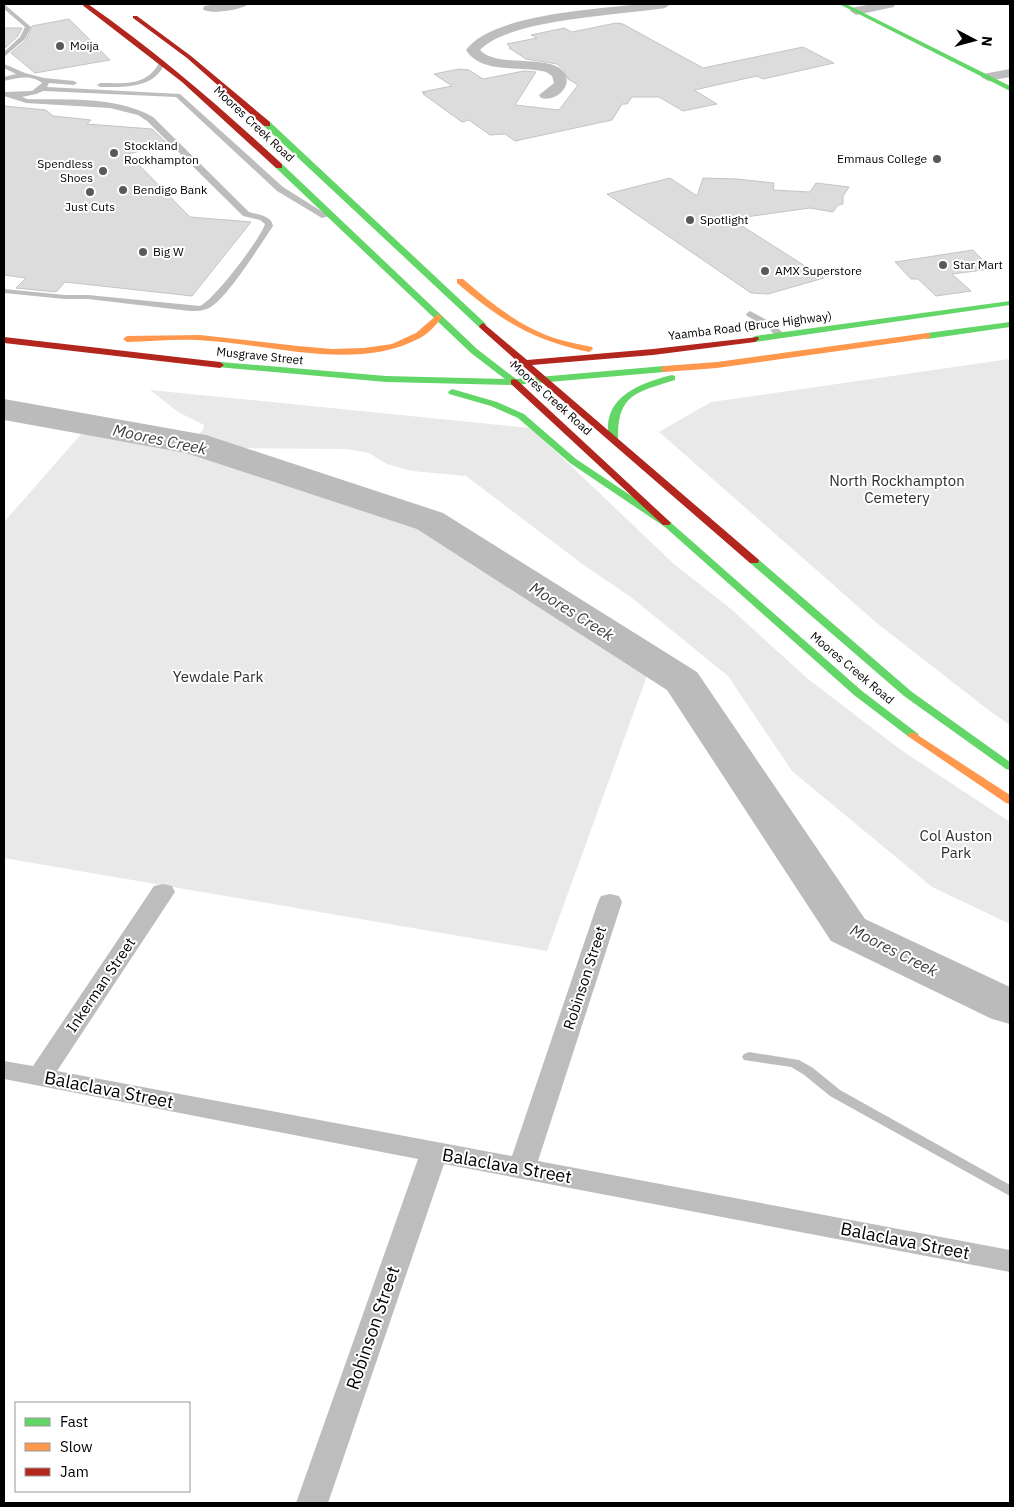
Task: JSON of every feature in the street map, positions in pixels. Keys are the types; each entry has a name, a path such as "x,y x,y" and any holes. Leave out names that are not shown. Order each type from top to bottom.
{"main road":[{"name":"Moores Creek Road","path":"84,4 162,62 219,109 438,317 491,365 514,382 668,525 858,692 916,737 1010,800"},
{"path":"842,4 1010,89"},
{"name":"Moores Creek Road","path":"127,12 189,57 289,144 523,363 908,694 1010,767"},
{"path":"289,144 384,216"},
{"path":"450,272 517,326 532,334 551,341 603,351 653,352"},
{"name":"Yaamba Road (Bruce Highway)","path":"491,365 653,352 781,336 1010,303"},
{"name":"Musgrave Street","path":"365,362 123,338 210,338 338,352 370,351 399,345 425,333 438,317"},
{"path":"514,382 545,381 717,365 1010,324"},
{"name":"Musgrave Street","path":"4,340 277,371 397,381 514,382"},
{"path":"473,365 491,365"},
{"path":"613,439 615,413 626,397 668,379 717,365"},
{"path":"397,381 476,398 520,416 573,460 668,525"}],"street":[{"path":"209,9 242,4"},
{"path":"546,95 560,87 562,83 558,73 550,68 489,61 475,54 473,50 489,37 543,19 665,4"},
{"path":"856,11 889,4"},
{"path":"988,78 1010,73"},
{"name":"Inkerman Street","path":"39,1077 163,892"},
{"name":"Robinson Street","path":"522,1168 610,902"},
{"name":"Balaclava Street","path":"4,1070 1010,1261"},
{"name":"Robinson Street","path":"312,1503 434,1152"}],"lane":[{"path":"4,6 28,27 22,38 4,56"},
{"path":"29,76 4,79 4,67 44,80 102,85 139,82 158,74 162,62"},
{"path":"42,88 45,86 44,80"},
{"path":"8,94 31,93 42,88 178,95 280,189 338,223"},
{"path":"31,93 54,102"},
{"path":"127,108 134,100 145,93"},
{"path":"4,292 56,297 88,297 199,308 213,302 269,226 267,220 246,214 145,114 127,108 26,100 8,94"},
{"path":"750,314 770,326 781,336"},
{"path":"749,1057 794,1063 808,1071 835,1093 1010,1192"}],"green space":[{"name":"North Rockhampton Cemetery","path":"1010,359 1010,725 878,624 659,432 711,402"},
{"name":"Col Auston Park","path":"150,390 531,428 674,564 731,609 808,679 901,750 1010,822 1010,924 932,887 792,771 728,676 632,598 581,563 466,476 412,471 387,464 369,453 347,449 228,448 210,446 192,440 203,430 204,425 178,412"},
{"name":"Yewdale Park","path":"90,424 193,443 430,521 652,662 547,951 4,858 4,522"}],"building":[{"name":"Moija","path":"69,19 110,60 35,73 11,53 26,40 32,26"},
{"path":"616,23 623,24 703,68 803,47 834,63 763,79 757,76 694,90 717,104 683,111 659,97 632,97 627,104 622,104 612,120 515,141 505,134 490,135 469,120 462,122 422,92 452,86 434,74 459,69 469,70 483,79 524,71 536,72 515,105 559,110 578,85 568,79 564,70 557,64 526,59 509,48 511,48 507,44 537,38 531,35 564,28 572,32"},
{"path":"4,28 22,28 18,36 5,48"},
{"path":"4,106 46,110 53,116 91,120 87,124 152,129 168,144 128,154 190,217 251,222 192,296 65,282 56,292 16,288 26,278 4,275"},
{"path":"670,178 697,196 703,178 774,183 773,190 810,192 816,183 849,187 843,196 843,204 838,205 833,212 810,208 731,219 824,278 768,294 751,293 607,194"},
{"name":"Star Mart","path":"973,250 991,269 952,274 971,291 936,296 918,279 911,279 895,262"}],"waterway":[{"name":"Moores Creek","path":"4,410 193,443 430,521 682,681 848,930 1010,1007"}],"traffic: fast":[{"path":"842,4 1010,89"},
{"path":"267,124 483,326"},
{"path":"279,166 474,351 514,382 664,369"},
{"path":"755,339 1010,303"},
{"path":"927,336 1010,324"},
{"path":"220,365 386,379 514,382"},
{"path":"613,439 614,415 621,402 626,397 650,385 672,378"},
{"path":"452,392 494,404 521,416 573,461 668,525"},
{"path":"666,523 858,693 913,735"},
{"path":"754,561 908,694 1010,767"}],"traffic: slow":[{"path":"460,281 490,306 519,326 550,340 589,349"},
{"path":"127,339 200,337 332,352 364,351 394,346 419,335 438,317"},
{"path":"664,369 717,365 927,336"},
{"path":"913,735 1010,800"}],"traffic: jam":[{"path":"84,4 185,81 279,166"},
{"path":"135,17 189,57 267,124"},
{"path":"483,326 545,381"},
{"path":"513,364 653,352 755,339"},
{"path":"4,340 220,365"},
{"path":"545,381 754,561"},
{"path":"514,382 666,523"}],"place":[{"name":"Moija","path":"60,46"},
{"name":"Stockland Rockhampton","path":"114,153"},
{"name":"Emmaus College","path":"937,159"},
{"name":"Spendless Shoes","path":"103,171"},
{"name":"Bendigo Bank","path":"123,190"},
{"name":"Just Cuts","path":"90,192"},
{"name":"Spotlight","path":"690,220"},
{"name":"Big W","path":"143,252"},
{"name":"Star Mart","path":"943,265"},
{"name":"AMX Superstore","path":"765,271"}]}
